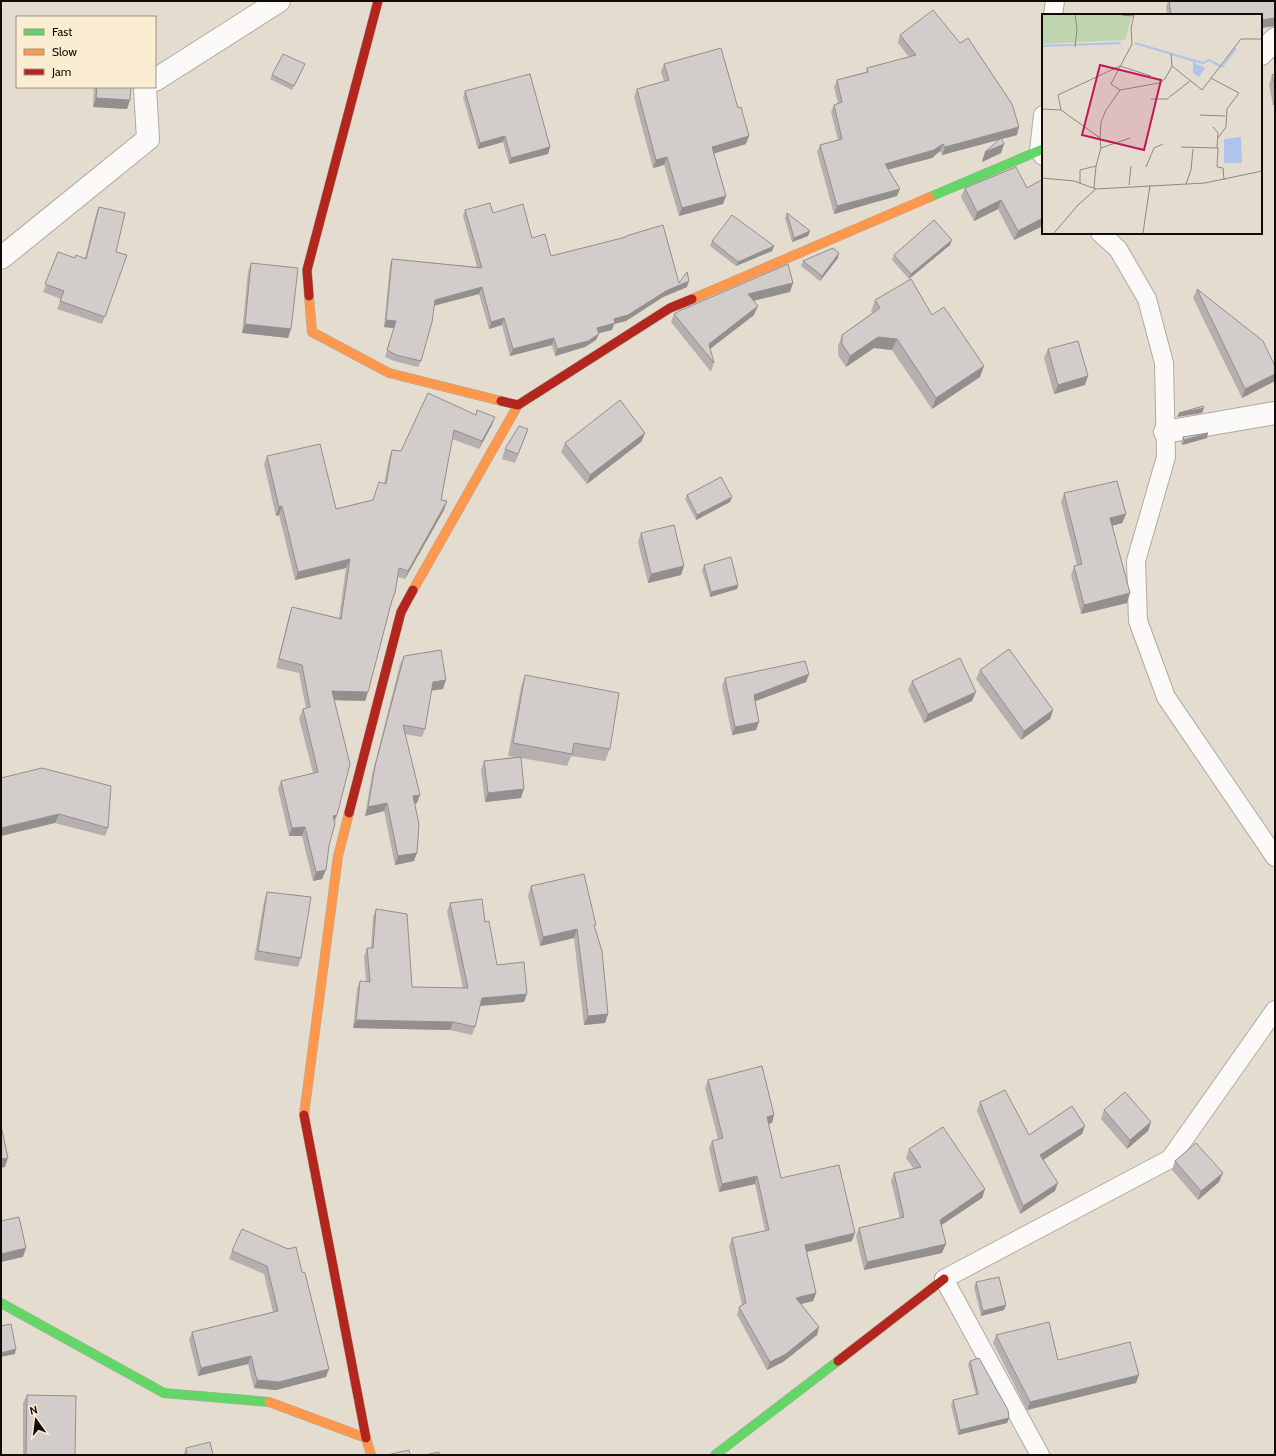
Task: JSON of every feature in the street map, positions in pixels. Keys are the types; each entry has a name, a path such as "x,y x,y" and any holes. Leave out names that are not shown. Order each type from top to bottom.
{"street":[{"path":"156,79 279,1"},
{"path":"378,1 307,270 312,332 389,373 518,405"},
{"path":"1262,53 1275,39"},
{"path":"1,258 148,139 145,88"},
{"path":"371,1455 366,1438 304,1116 338,856 401,612 518,405 670,308 1042,152"},
{"path":"1165,432 1275,413"},
{"path":"715,1455 944,1279"},
{"path":"1,1303 164,1393 274,1402 366,1438"}],"lane":[{"path":"1054,14 1055,1"},
{"path":"1101,234 1118,250 1147,300 1164,362 1166,457 1136,561 1138,622 1166,697 1275,857"},
{"path":"1040,1455 944,1279 1170,1158 1275,1010"}],"building":[{"path":"1169,1 1275,1 1275,18 1262,20 1262,14 1171,14"},
{"path":"933,10 960,43 968,38 1012,104 1019,127 945,147 943,144 934,150 885,164 900,189 837,206 820,145 842,139 834,105 842,102 837,80 868,72 867,68 916,55 900,35"},
{"path":"721,48 738,108 741,107 749,136 712,147 726,196 682,208 667,157 656,160 637,89 669,80 664,64"},
{"path":"283,54 305,64 294,86 272,75"},
{"path":"530,74 550,147 511,158 505,136 480,143 465,91"},
{"path":"1275,74 1275,87 1272,75"},
{"path":"97,88 131,88 130,100 96,98"},
{"path":"1001,138 1004,144 985,152"},
{"path":"1016,167 1027,188 1042,180 1042,219 1018,231 1001,200 977,212 965,188"},
{"path":"490,203 493,213 523,204 532,238 545,234 551,256 626,237 663,225 679,283 687,272 689,281 666,291 628,315 614,319 615,323 597,328 599,334 588,341 557,349 554,338 513,349 504,318 491,322 482,287 435,300 432,322 421,361 396,355 387,350 396,321 386,320 392,259 482,268 465,210"},
{"path":"99,207 125,213 116,252 127,255 105,317 60,301 64,291 45,284 58,252 75,258 76,255 86,259"},
{"path":"787,213 810,231 794,238"},
{"path":"732,215 774,246 738,262 712,241"},
{"path":"934,220 952,240 911,274 894,255"},
{"path":"833,248 839,253 822,276 803,261"},
{"path":"251,263 298,268 291,329 245,324"},
{"path":"788,264 793,283 748,294 758,306 709,344 714,363 674,314 679,311"},
{"path":"911,279 932,315 944,307 984,366 936,398 897,339 878,337 850,356 842,344 842,335 880,308 875,300"},
{"path":"1197,289 1263,341 1275,366 1275,374 1245,389"},
{"path":"1078,341 1088,376 1058,385 1048,349"},
{"path":"428,393 476,415 477,410 495,417 482,441 454,430 441,500 447,501 408,571 399,568 395,593 368,692 332,691 350,764 337,815 333,816 335,823 329,846 326,870 316,872 305,827 292,828 281,781 318,772 303,709 310,707 302,665 279,659 292,607 341,619 350,559 298,572 282,506 279,507 267,456 320,444 336,509 373,500 379,482 386,484 392,450 401,451"},
{"path":"620,400 645,433 590,475 565,443"},
{"path":"1203,406 1204,408 1179,413"},
{"path":"519,426 528,429 518,454 505,449"},
{"path":"1208,433 1184,440 1183,437"},
{"path":"721,477 732,497 697,515 687,495"},
{"path":"1117,481 1126,514 1110,518 1130,593 1084,605 1074,566 1082,564 1064,493"},
{"path":"674,525 684,566 651,574 641,533"},
{"path":"731,557 738,585 711,592 704,565"},
{"path":"1009,649 1053,710 1024,731 980,670"},
{"path":"441,650 446,680 433,682 425,729 403,725 420,795 413,796 419,824 417,853 398,856 387,803 368,807 375,766 404,656"},
{"path":"960,658 976,692 928,714 912,681"},
{"path":"805,661 809,674 754,695 759,722 735,727 725,678"},
{"path":"525,675 619,693 610,749 574,743 572,754 513,743"},
{"path":"521,757 524,789 488,793 484,761"},
{"path":"42,768 111,786 108,828 59,814 1,828 1,778"},
{"path":"584,874 596,925 594,925 602,951 608,1014 588,1016 577,929 543,937 531,886"},
{"path":"267,892 311,897 301,958 258,951"},
{"path":"482,899 485,922 489,921 497,965 524,962 527,994 482,998 475,1027 453,1022 356,1020 360,981 370,982 367,948 373,948 376,909 407,914 412,987 468,988 450,903"},
{"path":"762,1066 774,1115 767,1117 781,1178 839,1165 855,1233 805,1245 816,1293 796,1298 819,1327 786,1354 770,1362 739,1307 746,1303 732,1238 769,1230 757,1176 722,1184 712,1141 723,1138 708,1080"},
{"path":"1005,1090 1029,1135 1072,1106 1085,1126 1040,1155 1058,1183 1023,1206 980,1102"},
{"path":"1125,1092 1151,1122 1130,1140 1104,1110"},
{"path":"1,1126 8,1158 1,1159"},
{"path":"943,1127 985,1189 940,1220 946,1244 867,1262 859,1228 904,1217 894,1173 921,1167 909,1149"},
{"path":"1196,1143 1223,1173 1201,1191 1175,1161"},
{"path":"19,1217 26,1248 1,1254 1,1221"},
{"path":"242,1229 288,1249 296,1247 302,1272 305,1273 329,1369 279,1382 257,1380 251,1356 201,1368 192,1332 278,1311 267,1266 232,1251"},
{"path":"999,1277 1006,1305 983,1311 976,1282"},
{"path":"1049,1322 1058,1360 1130,1342 1139,1375 1030,1402 996,1335"},
{"path":"11,1324 16,1349 1,1353 1,1326"},
{"path":"979,1358 1008,1410 1009,1418 960,1430 953,1400 978,1394 970,1361"},
{"path":"27,1395 76,1396 75,1455 26,1455"},
{"path":"210,1442 213,1455 187,1455 186,1448"},
{"path":"409,1450 410,1455 387,1455"},
{"path":"439,1452 439,1455 425,1455"}],"traffic: fast":[{"path":"930,197 1042,149"},
{"path":"1,1303 164,1393 269,1402"},
{"path":"715,1455 838,1361"}],"traffic: slow":[{"path":"692,299 930,197"},
{"path":"309,296 312,332 389,373 501,401"},
{"path":"413,590 518,405"},
{"path":"304,1115 338,856 349,813"},
{"path":"269,1402 366,1438 371,1455"}],"traffic: jam":[{"path":"309,296 307,270 378,1"},
{"path":"501,401 518,405 670,308 692,299"},
{"path":"349,813 401,612 413,590"},
{"path":"304,1115 366,1438"},
{"path":"838,1361 944,1279"}]}
